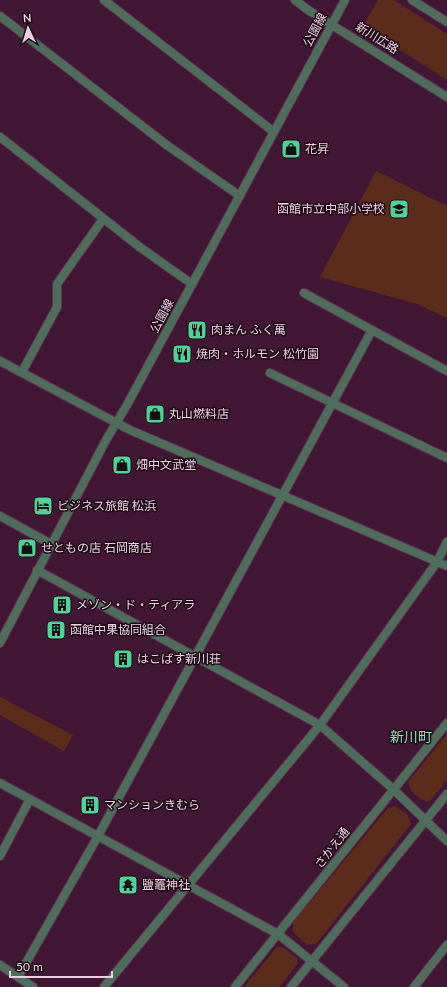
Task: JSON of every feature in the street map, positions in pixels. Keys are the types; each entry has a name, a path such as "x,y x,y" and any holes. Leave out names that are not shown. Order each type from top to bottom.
{"street":[{"path":"104,0 274,132"},
{"name":"新川広路","path":"295,0 308,10 447,97"},
{"name":"公園線","path":"0,643 37,570 345,0"},
{"path":"412,0 446,20"},
{"path":"0,16 168,146 240,196"},
{"path":"0,138 141,248 192,284"},
{"path":"22,372 57,307 57,284 103,219"},
{"path":"304,293 447,371"},
{"path":"18,977 98,836 372,330"},
{"path":"0,361 116,423 447,566"},
{"path":"270,373 447,458"},
{"path":"0,516 51,544"},
{"path":"104,987 320,725 437,562 447,542"},
{"path":"37,570 320,725 393,789 425,822 447,841"},
{"name":"さかえ通","path":"235,987 447,723"},
{"path":"0,783 278,934 344,987"},
{"path":"291,987 447,794"},
{"path":"0,856 30,799"},
{"path":"414,987 447,945"},
{"path":"0,965 33,987"}],"shaded area":[{"path":"378,0 394,0 447,34 447,80 363,26"},
{"path":"376,171 447,206 447,318 417,304 320,277"},
{"path":"0,697 73,735 64,751 0,715"},
{"path":"447,734 447,780 429,802 425,801 413,792 408,782"},
{"path":"395,806 408,815 411,824 316,944 307,945 293,932 293,922 388,808"},
{"path":"277,947 282,947 297,958 297,965 279,987 244,987"}],"place":[{"name":"花昇","path":"291,149"},
{"name":"函館市立中部小学校","path":"399,209"},
{"name":"肉まん ふく萬","path":"197,330"},
{"name":"焼肉・ホルモン 松竹園","path":"182,354"},
{"name":"丸山燃料店","path":"155,414"},
{"name":"畑中文武堂","path":"122,465"},
{"name":"ビジネス旅館 松浜","path":"43,506"},
{"name":"せともの店 石岡商店","path":"27,548"},
{"name":"メゾン・ド・ティアラ","path":"62,605"},
{"name":"函館中果協同組合","path":"56,630"},
{"name":"はこばす新川荘","path":"123,659"},
{"name":"マンションきむら","path":"90,805"},
{"name":"鹽竈神社","path":"128,885"}],"district":[{"name":"新川町","path":"411,737"}]}
